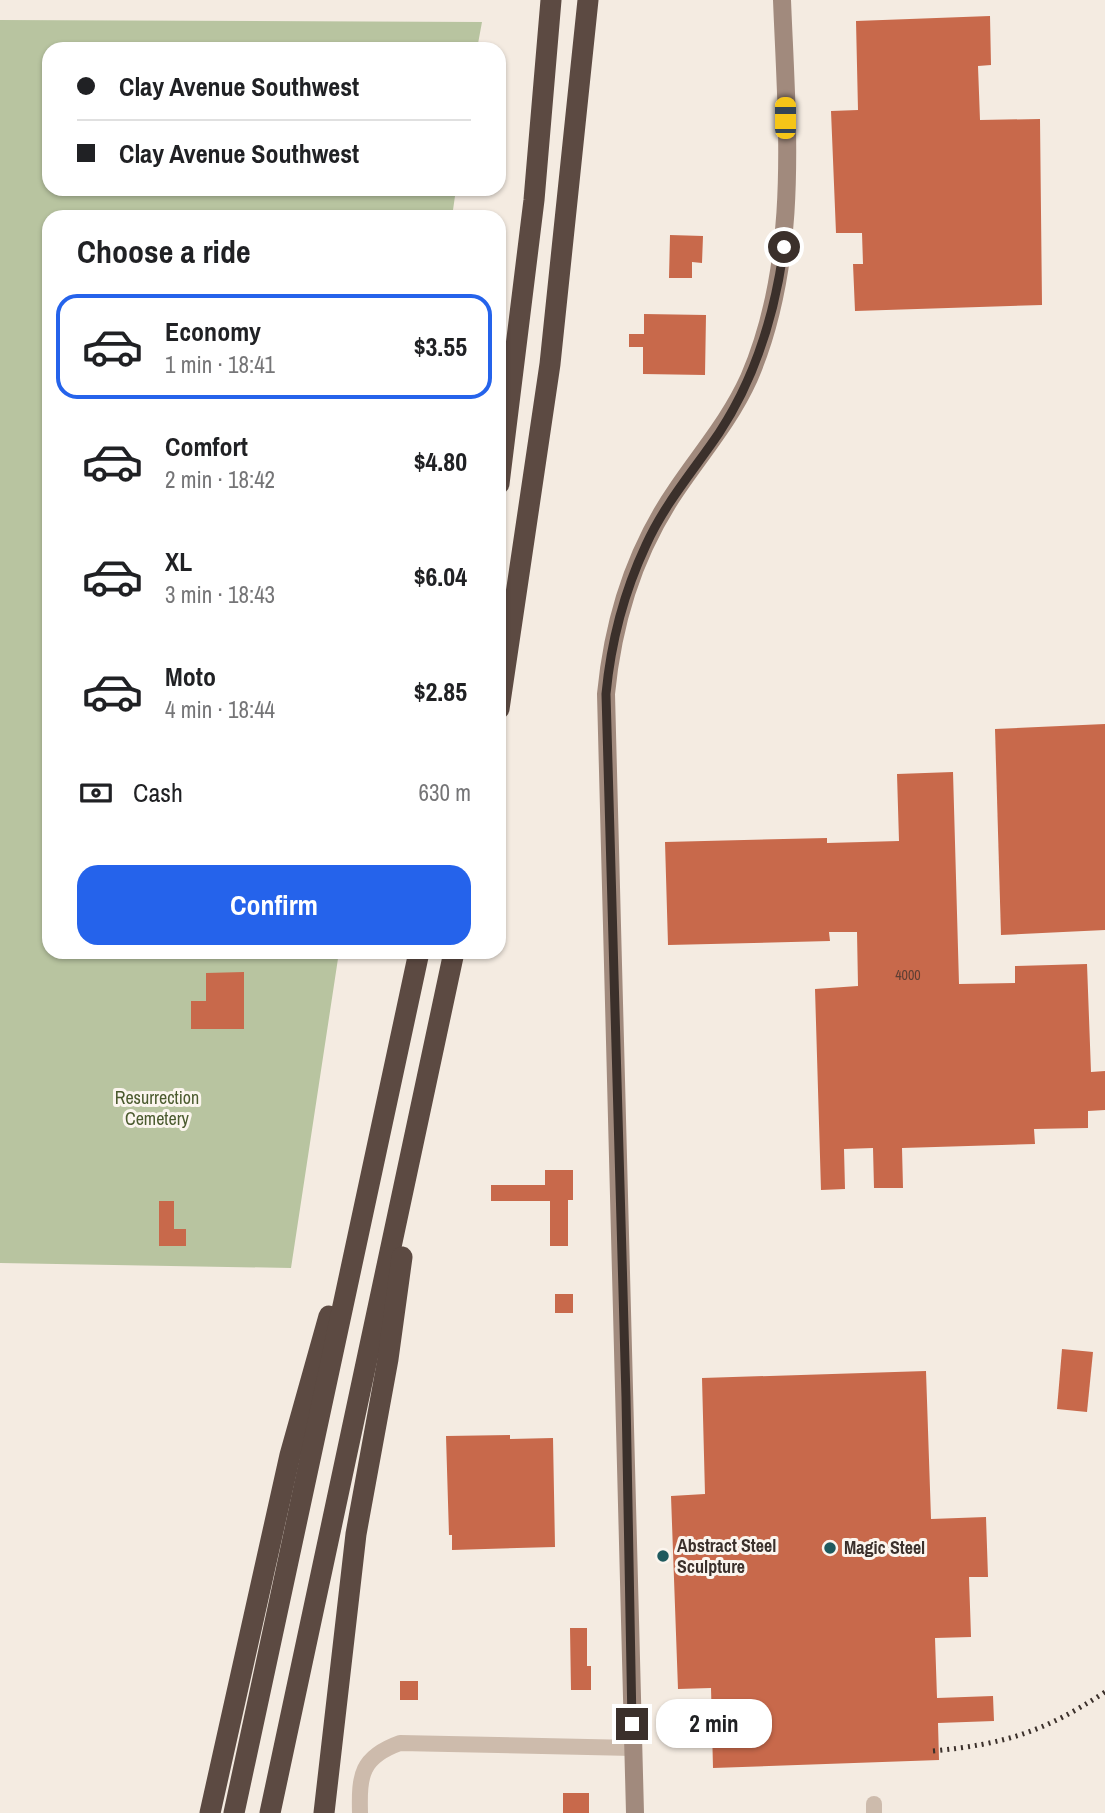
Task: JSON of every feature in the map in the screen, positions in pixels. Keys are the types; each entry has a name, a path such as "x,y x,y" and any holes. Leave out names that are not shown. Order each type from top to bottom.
{"highway":[{"path":"506,428 533,212 551,0"},
{"path":"506,662 550,364 588,0"},
{"path":"234,1813 418,959"},
{"path":"270,1813 453,959"},
{"path":"324,1813 356,1534 388,1359 425,1093"},
{"path":"210,1813 266,1557 307,1388 364,1215"}],"street":[{"path":"635,1813 606,694 618,617 647,543 677,489 731,412 748,380 772,312 785,222 782,0"},
{"path":"360,1813 359,1779 378,1751 400,1743 633,1748"}],"green space":[{"name":"Resurrection Cemetery","path":"0,20 482,22 478,42 42,42 42,196 455,196 453,210 42,210 42,959 338,959 291,1268 0,1263"}],"building":[{"path":"990,16 991,65 978,66 980,120 1040,119 1042,305 855,311 853,264 863,264 862,233 836,233 831,111 858,110 856,21"},
{"path":"670,235 703,236 702,263 692,262 692,278 669,278"},
{"path":"644,314 706,315 705,375 643,374 643,347 629,347 629,334 644,334"},
{"path":"1105,724 1105,930 1001,935 995,729"},
{"path":"953,772 959,984 1015,983 1015,966 1087,964 1091,1072 1105,1071 1105,1110 1088,1111 1088,1128 1034,1129 1035,1144 902,1148 903,1188 874,1188 873,1148 844,1149 845,1189 821,1190 815,989 858,986 857,932 829,932 830,941 668,945 665,842 827,838 827,843 899,841 897,774"},
{"path":"244,972 244,1029 191,1029 191,1001 206,1001 206,973"},
{"path":"545,1170 573,1170 573,1200 568,1200 568,1246 550,1246 550,1201 491,1201 491,1185 545,1185"},
{"path":"159,1201 174,1201 174,1229 186,1229 186,1246 159,1246"},
{"path":"555,1294 573,1294 573,1313 555,1313"},
{"path":"1062,1349 1093,1352 1087,1412 1057,1409"},
{"name":"Magic Steel","path":"926,1371 931,1519 986,1517 988,1577 969,1577 971,1637 935,1638 937,1698 993,1696 994,1721 938,1723 939,1760 713,1768 711,1688 678,1689 671,1496 705,1494 702,1378"},
{"path":"510,1435 510,1439 553,1438 555,1547 452,1550 452,1535 449,1535 446,1436"},
{"path":"570,1628 587,1628 587,1666 591,1666 591,1690 571,1690"},
{"path":"400,1681 418,1681 418,1700 400,1700"},
{"path":"563,1793 589,1793 589,1813 563,1813"}],"railway":[{"path":"933,1751 982,1744 1023,1734 1063,1717 1105,1692"}],"place":[{"name":"Magic Steel","path":"830,1548"},
{"name":"Abstract Steel Sculpture","path":"663,1556"}],"route":[{"path":"632,1724 623,1258 604,727 609,662 618,617 647,543 671,498 719,433 748,380 772,312 784,247"}]}
